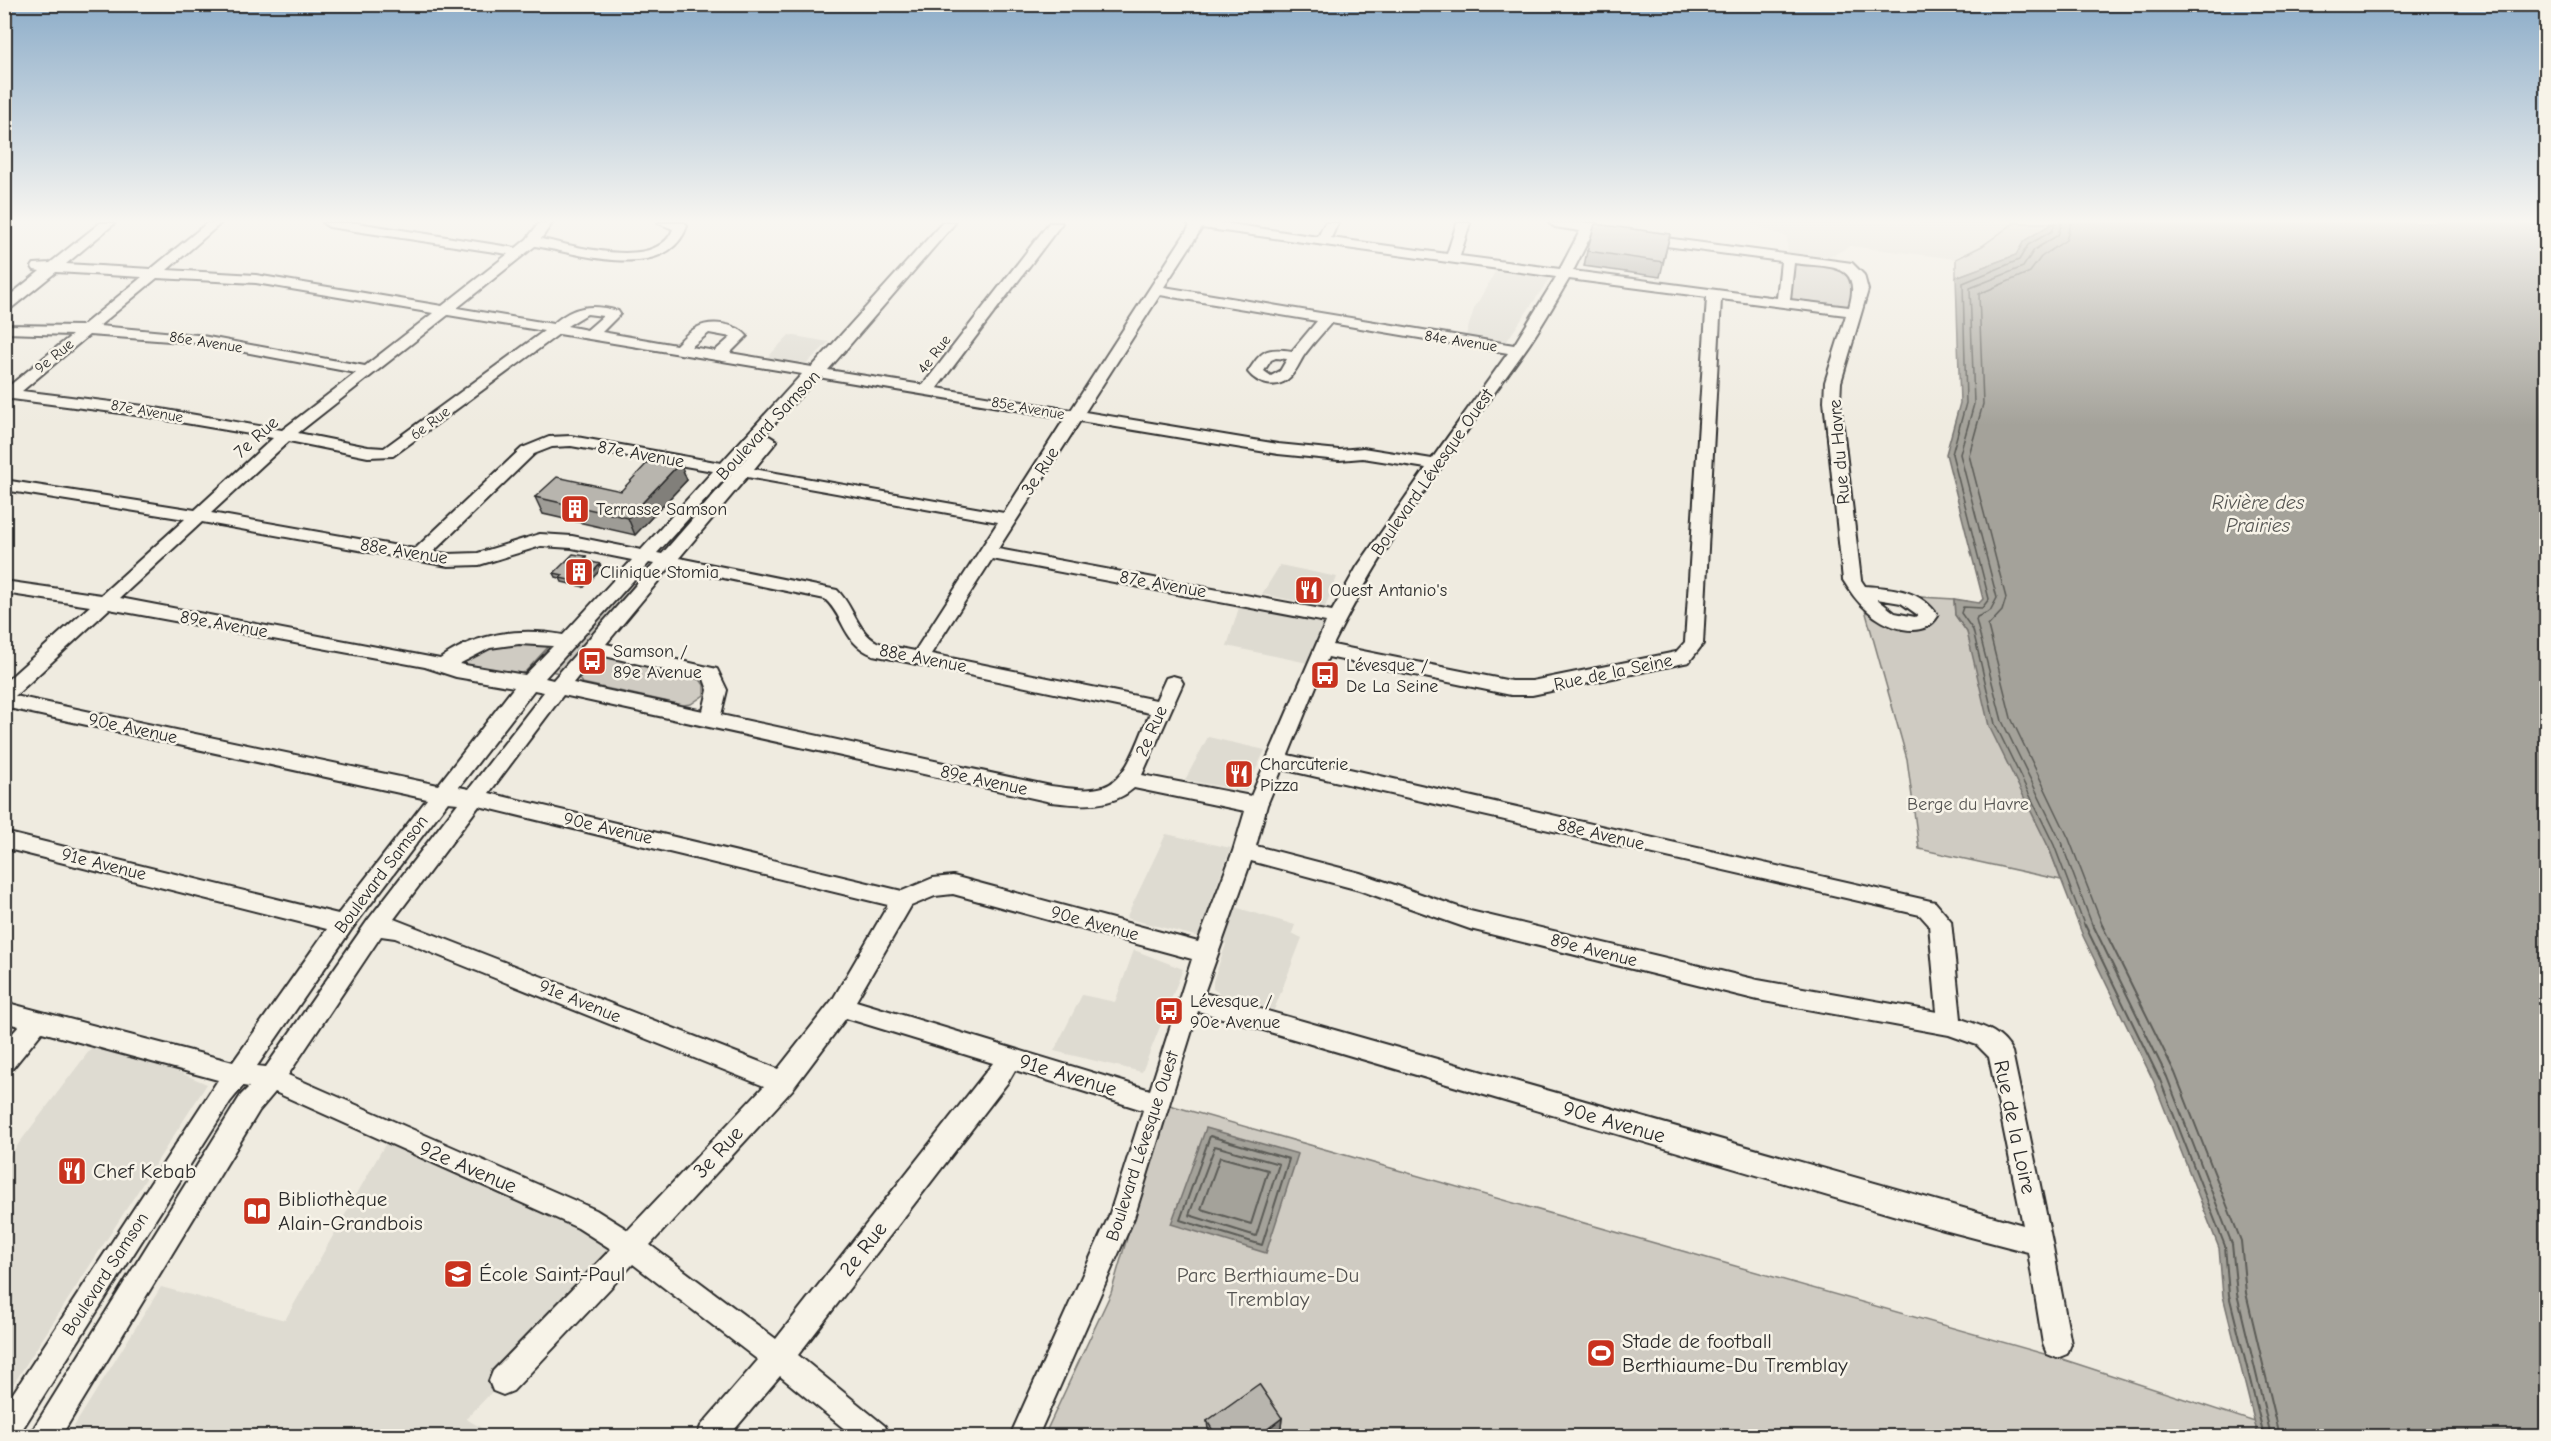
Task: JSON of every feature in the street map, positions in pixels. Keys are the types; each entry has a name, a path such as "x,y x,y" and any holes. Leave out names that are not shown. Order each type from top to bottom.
{"street":[{"path":"4,307 26,290"},
{"name":"9e Rue","path":"6,396 133,290"},
{"name":"85e Avenue","path":"325,290 678,351 820,371 1278,449 1339,455 1356,461 1433,469"},
{"name":"7e Rue","path":"4,695 285,436 469,290"},
{"name":"Boulevard Samson","path":"4,1433 221,1094 238,1074 343,924 443,791 529,683 645,557 821,381 820,371 890,290"},
{"name":"4e Rue","path":"927,390 1004,290"},
{"name":"3e Rue","path":"920,657 1156,290"},
{"name":"84e Avenue","path":"1157,290 1518,351"},
{"name":"Boulevard Lévesque Ouest","path":"1024,1437 1121,1218 1205,953 1244,851 1257,805 1322,649 1363,571 1518,351 1555,290"},
{"path":"1690,290 1854,312"},
{"path":"1782,303 1784,290"},
{"name":"Rue du Havre","path":"1860,592 1852,580 1832,401 1833,382 1861,290"},
{"name":"Rue de la Seine","path":"1322,649 1511,687 1532,688 1682,657 1694,644 1714,293"},
{"path":"556,329 570,316 583,309 613,314 590,335"},
{"path":"1296,356 1326,320"},
{"path":"678,351 702,330 713,328 735,332 740,336 718,356"},
{"name":"86e Avenue","path":"4,329 116,330 197,339 369,370"},
{"name":"6e Rue","path":"285,436 369,452 387,453 556,329"},
{"name":"87e Avenue","path":"6,396 86,401 285,436"},
{"name":"87e Avenue","path":"419,555 528,452 549,442 572,441 1009,519"},
{"name":"Boulevard Samson","path":"45,1437 250,1103 272,1079 376,926 558,687 664,561 733,471"},
{"name":"88e Avenue","path":"4,484 448,560 479,559 540,540 572,542 831,594 839,603 859,640 867,646 1161,708"},
{"name":"87e Avenue","path":"988,553 1337,618"},
{"name":"89e Avenue","path":"4,587 106,602 558,687 1051,794 1106,796 1119,790 1130,780"},
{"path":"444,665 475,648 506,639 540,637 567,642"},
{"path":"592,647 710,674 717,688 716,702 709,718"},
{"name":"2e Rue","path":"1130,780 1173,683"},
{"name":"90e Avenue","path":"4,700 423,791 443,791 474,796 903,900 933,887 952,885 1205,953"},
{"name":"88e Avenue","path":"1275,760 1927,908 1940,921 1950,1025"},
{"path":"1130,780 1257,805"},
{"name":"91e Avenue","path":"4,840 343,924"},
{"name":"89e Avenue","path":"1244,851 1360,882 1470,920 1758,990 1950,1025"},
{"name":"3e Rue","path":"503,1381 631,1247 783,1082 841,1006 903,900"},
{"name":"91e Avenue","path":"376,926 397,929 783,1082"},
{"name":"90e Avenue","path":"1190,999 1933,1214 2039,1242"},
{"name":"91e Avenue","path":"841,1006 1157,1102"},
{"name":"92e Avenue","path":"4,1012 238,1074 272,1079 362,1121 587,1219 631,1247 778,1358 875,1437"},
{"path":"4,1061 37,1022"},
{"name":"Rue de la Loire","path":"1950,1025 1985,1038 2000,1052 2039,1242 2057,1344"},
{"name":"2e Rue","path":"711,1437 778,1358 1000,1074 1009,1057"}],"shaded area":[{"path":"1485,290 1542,290 1504,345 1465,338 1474,309"},
{"path":"789,335 829,342 807,363 767,358"},
{"path":"1280,565 1337,577 1325,607 1262,594"},
{"path":"1242,598 1337,618 1317,665 1227,646"},
{"path":"1208,737 1265,750 1246,791 1185,780"},
{"path":"1166,834 1231,848 1211,900 1295,925 1292,933 1302,938 1274,1010 1224,996 1213,989 1213,981 1226,944 1126,918"},
{"path":"1134,950 1183,969 1142,1072 1054,1051 1082,995 1115,1002"},
{"path":"99,1038 207,1084 5,1397 4,1163"},
{"name":"École Saint-Paul","path":"391,1134 631,1247 466,1419 496,1436 68,1436 161,1287 285,1320"}],"green space":[{"path":"1784,290 1856,290 1854,312 1783,303"},
{"path":"642,572 645,572 562,671 560,673 550,671"},
{"name":"Berge du Havre","path":"1860,592 1902,624 1929,615 1902,596 1954,599 1955,615 1967,632 2061,880 1919,849 1907,759"},
{"path":"505,643 547,644 549,646 525,672 520,674 467,665 464,662 491,647"},
{"path":"603,655 699,678 704,685 704,695 691,704 683,705 582,683 579,679 589,667 593,667 597,662 594,661 596,657"},
{"name":"Parc Berthiaume-Du Tremblay","path":"1166,1104 2062,1359 2255,1422 2258,1436 1044,1436 1111,1293"}],"water":[{"name":"Rivière des Prairies","path":"1956,290 2546,290 2546,1436 2258,1436 2223,1296 2219,1248 2154,1082 2083,936 2049,848 1989,726 1967,632 1955,615 1954,599 1979,603 1983,599 1946,454 1960,403"},
{"path":"1206,1128 1298,1154 1266,1253 1171,1224"}],"building":[{"path":"652,458 680,463 628,518 535,497 557,477 621,491"},
{"name":"Clinique Stomia","path":"573,554 586,556 583,560 600,564 583,583 560,578 563,575 554,573"},
{"path":"1259,1384 1282,1418 1257,1437 1217,1437 1207,1421"}],"place":[{"name":"Terrasse Samson","path":"575,509"},
{"name":"Clinique Stomia","path":"579,572"},
{"name":"Ouest Antanio's","path":"1309,590"},
{"name":"Samson / 89e Avenue","path":"592,661"},
{"name":"Lévesque / De La Seine","path":"1325,675"},
{"name":"Charcuterie Pizza","path":"1239,774"},
{"name":"Lévesque / 90e Avenue","path":"1169,1011"},
{"name":"Chef Kebab","path":"72,1171"},
{"name":"Bibliothèque Alain-Grandbois","path":"257,1211"},
{"name":"École Saint-Paul","path":"458,1274"},
{"name":"Stade de football Berthiaume-Du Tremblay","path":"1601,1353"}]}
